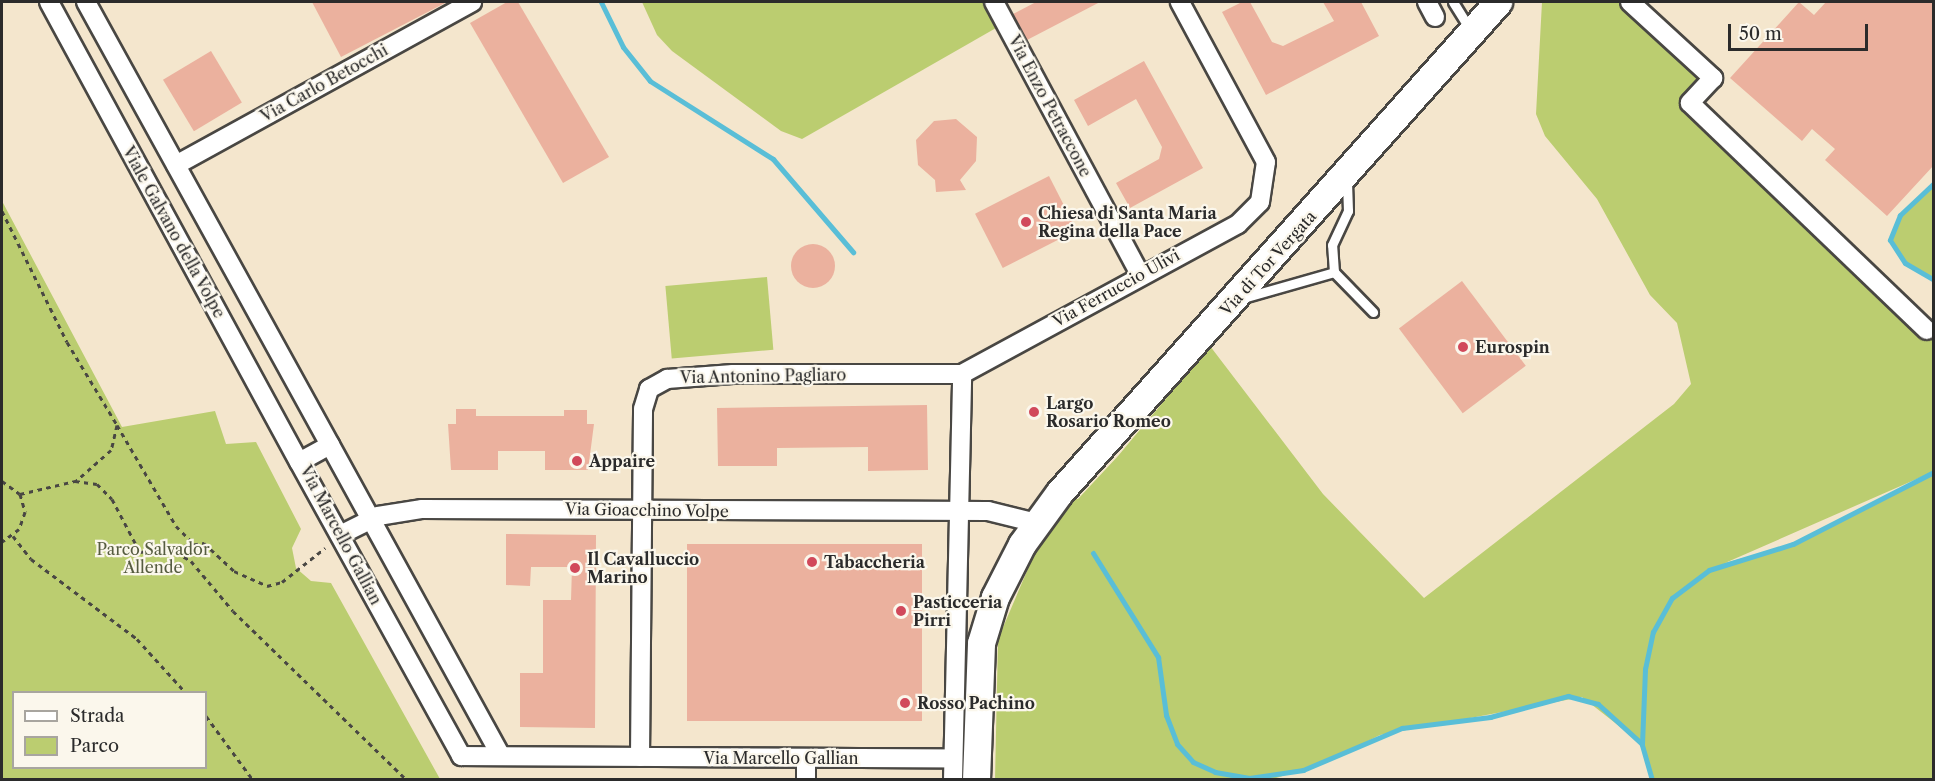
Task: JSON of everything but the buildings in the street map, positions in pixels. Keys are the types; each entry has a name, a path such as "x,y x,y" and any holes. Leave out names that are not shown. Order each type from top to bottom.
{"main road":[{"name":"Via di Tor Vergata","path":"976,780 981,643 1000,586 1036,523 1498,2"}],"street":[{"name":"Viale Galvano della Volpe","path":"49,2 299,462"},
{"name":"Viale Galvano della Volpe","path":"86,2 330,445"},
{"name":"Via Carlo Betocchi","path":"176,165 472,2"},
{"name":"Via Enzo Petraccone","path":"994,2 1140,274"},
{"name":"Via Ferruccio Ulivi","path":"962,374 1140,274 1238,224 1260,202 1268,181 1266,162 1180,2"},
{"path":"1630,2 1713,78 1690,103 1927,330"},
{"name":"Via Antonino Pagliaro","path":"640,757 643,403 657,382 733,374 962,374"},
{"path":"953,780 962,374"},
{"name":"Via Marcello Gallian","path":"501,756 330,445 299,462 462,756 953,759"},
{"name":"Via Gioacchino Volpe","path":"340,535 370,518 422,509 960,511"},
{"path":"960,511 1036,523"},
{"path":"806,758 806,780"}],"lane":[{"path":"1454,2 1471,33"},
{"path":"1347,174 1348,211 1332,245 1334,272 1373,312"},
{"path":"1234,300 1334,272"}],"path":[{"path":"2,211 67,342 176,526 193,543"},
{"path":"20,494 75,481 111,450 117,425"},
{"path":"2,481 20,494 25,512 13,536 2,542"},
{"path":"75,481 104,489 140,552 193,543 213,547 234,572 267,586 282,582 340,535"},
{"path":"13,536 31,560 137,639 183,691"},
{"path":"167,547 191,561 233,611 407,780"},
{"path":"207,717 253,780"}],"green space":[{"path":"642,2 983,2 996,28 802,139 781,131 672,51 657,35"},
{"path":"1542,2 1620,2 1713,78 1691,103 1933,324 1933,779 1652,779 1642,744 1582,697 1380,735 1326,762 1273,779 995,780 998,639 1033,557 1071,499 1078,499 1118,456 1210,346 1323,494 1424,598 1674,404 1691,384 1677,323 1650,295 1597,199 1545,136 1536,114","holes":["1929,475 1793,544 1725,563"]},
{"path":"1933,183 1933,280 1905,263 1890,240 1900,215"},
{"name":"Parco Salvador Allende","path":"2,201 122,427 215,411 226,444 256,442 301,529 292,548 296,568 311,581 331,583 440,779 2,779"},
{"path":"767,277 773,350 672,359 665,286"}],"waterway":[{"path":"601,2 623,47 650,81 773,159 853,252"},
{"path":"1934,183 1900,215 1890,240 1905,263 1934,280"},
{"path":"1652,780 1642,744 1645,669 1653,632 1672,598 1709,570 1793,544 1934,472"},
{"path":"1093,553 1158,657 1166,715 1177,744 1193,762 1215,772 1249,778 1303,770 1402,728 1490,717 1568,696 1598,704 1642,744"}],"place":[{"name":"Chiesa di Santa Maria Regina della Pace","path":"1026,222"},
{"name":"Eurospin","path":"1463,347"},
{"name":"Largo Rosario Romeo","path":"1034,412"},
{"name":"Appaire","path":"577,461"},
{"name":"Tabaccheria","path":"812,562"},
{"name":"Il Cavalluccio Marino","path":"575,568"},
{"name":"Pasticceria Pirri","path":"901,611"},
{"name":"Rosso Pachino","path":"905,703"}]}
